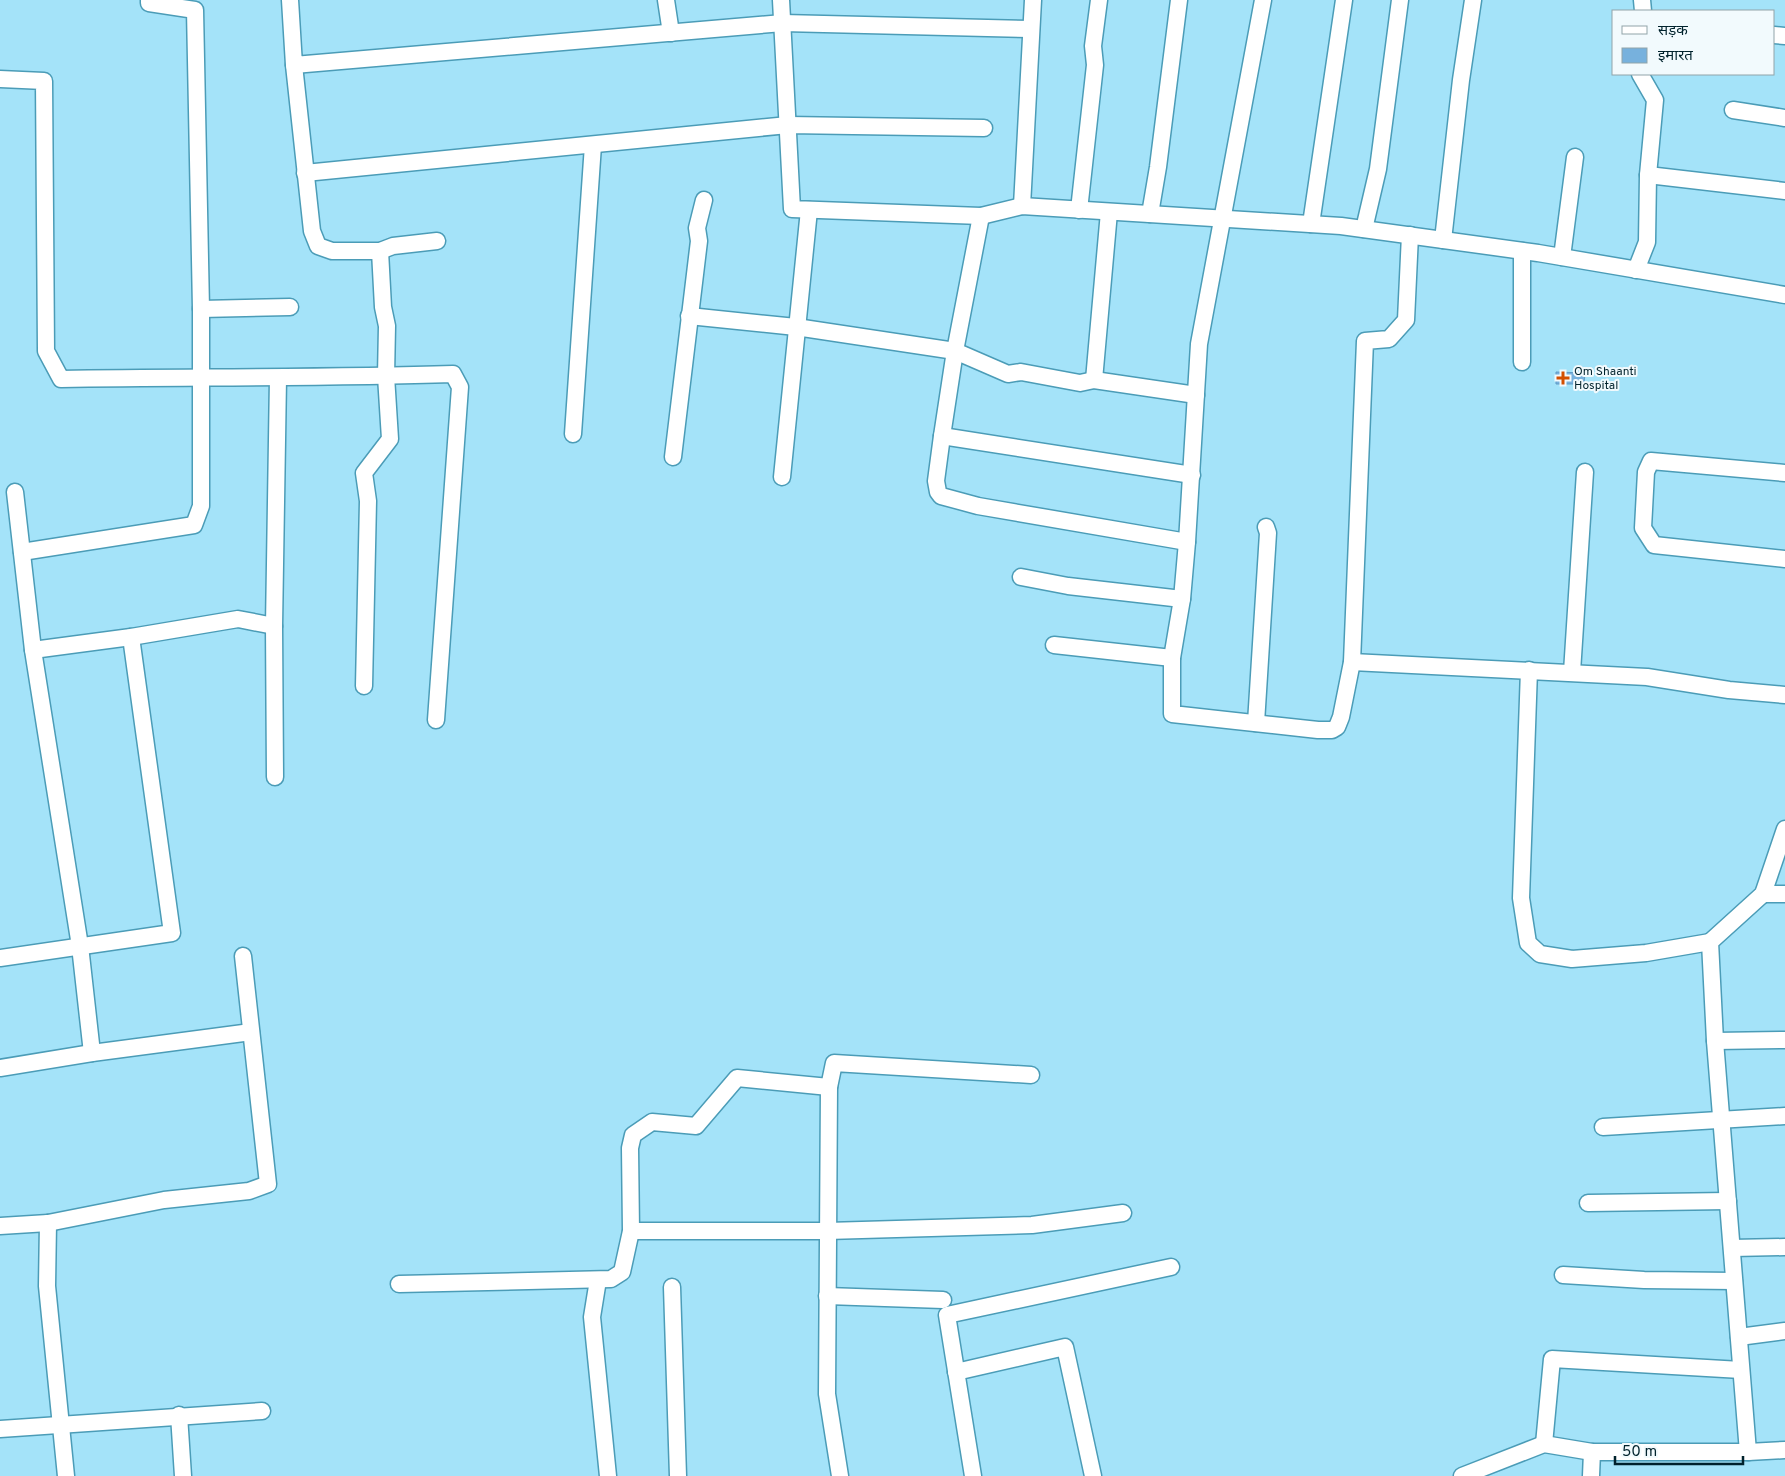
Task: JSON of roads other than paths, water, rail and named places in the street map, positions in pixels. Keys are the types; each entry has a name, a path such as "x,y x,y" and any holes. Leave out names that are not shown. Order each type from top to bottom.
{"street":[{"path":"22,552 194,524 201,506 202,377 195,10 149,3 149,0"},
{"path":"290,0 294,65 305,173 312,231 318,246 332,251 380,251 393,246 437,241"},
{"path":"666,0 670,33"},
{"path":"781,0 792,209 981,216 1022,206 1311,224 1364,229 1522,251 1785,295"},
{"path":"1022,206 1033,0"},
{"path":"1079,210 1095,65 1093,46 1100,0"},
{"path":"1150,214 1180,0"},
{"path":"1263,0 1199,344 1187,542 1182,599 1172,658 1172,714 1332,730 1337,727 1341,717 1352,662 1365,341 1389,339 1406,320 1410,235"},
{"path":"1311,224 1344,0"},
{"path":"1364,229 1378,169 1400,0"},
{"path":"1443,240 1462,80 1474,0"},
{"path":"294,65 782,24 1031,28"},
{"path":"1636,270 1647,242 1648,174 1655,100 1641,75"},
{"path":"0,79 44,81 46,351 61,379 278,378 453,374 460,387 436,720"},
{"path":"1733,110 1785,118"},
{"path":"305,173 788,125 984,128"},
{"path":"573,434 593,145"},
{"path":"1562,257 1575,157"},
{"path":"1648,174 1785,190"},
{"path":"673,457 699,241 697,228 704,200"},
{"path":"782,476 809,210"},
{"path":"1094,380 1109,212"},
{"path":"981,216 955,351 936,481 938,492 941,496 978,506 1187,542"},
{"path":"364,686 368,501 364,473 390,439 386,376 387,326 383,307 380,251"},
{"path":"1522,251 1522,362"},
{"path":"201,309 290,307"},
{"path":"689,316 796,327 955,351 1008,374 1021,372 1080,383 1094,380 1196,395"},
{"path":"275,777 274,626 278,378"},
{"path":"942,436 1192,475"},
{"path":"1785,472 1650,461 1646,472 1643,528 1654,545 1785,559"},
{"path":"1572,672 1586,472"},
{"path":"15,492 33,650 80,946 92,1053"},
{"path":"1256,723 1268,533 1266,527"},
{"path":"1020,577 1078,587 1182,599"},
{"path":"33,650 132,637 238,619 274,626"},
{"path":"0,958 172,933 132,637"},
{"path":"1054,646 1172,658"},
{"path":"1352,662 1647,677 1729,690 1785,694"},
{"path":"1529,670 1521,898 1528,943 1540,954 1572,959 1646,953 1710,942 1763,894 1785,829"},
{"path":"1763,894 1785,894"},
{"path":"1710,942 1715,1041 1748,1452"},
{"path":"0,1226 48,1223 164,1200 248,1191 268,1184 243,956"},
{"path":"0,1068 92,1053 251,1032"},
{"path":"1715,1041 1785,1040"},
{"path":"840,1476 827,1394 829,1087 834,1063 1031,1075"},
{"path":"399,1284 611,1279 622,1272 631,1232 630,1148 634,1135 652,1122 696,1126 737,1078 829,1087"},
{"path":"1603,1127 1785,1116"},
{"path":"1588,1203 1728,1201"},
{"path":"631,1232 827,1231 1032,1225 1123,1213"},
{"path":"48,1223 47,1286 66,1476"},
{"path":"1732,1248 1785,1247"},
{"path":"974,1476 947,1315 1171,1267"},
{"path":"1563,1275 1644,1280 1734,1281"},
{"path":"598,1280 592,1317 608,1476"},
{"path":"672,1287 678,1476"},
{"path":"827,1296 943,1300"},
{"path":"1739,1337 1785,1331"},
{"path":"956,1372 1065,1347 1093,1476"},
{"path":"1544,1444 1552,1359 1741,1370"},
{"path":"0,1429 262,1411"},
{"path":"179,1416 183,1476"},
{"path":"1462,1476 1489,1471 1544,1444 1592,1452 1748,1452 1785,1450"},
{"path":"1591,1476 1592,1452"}],"place":[{"name":"Om Shaanti Hospital","path":"1563,378"}]}
